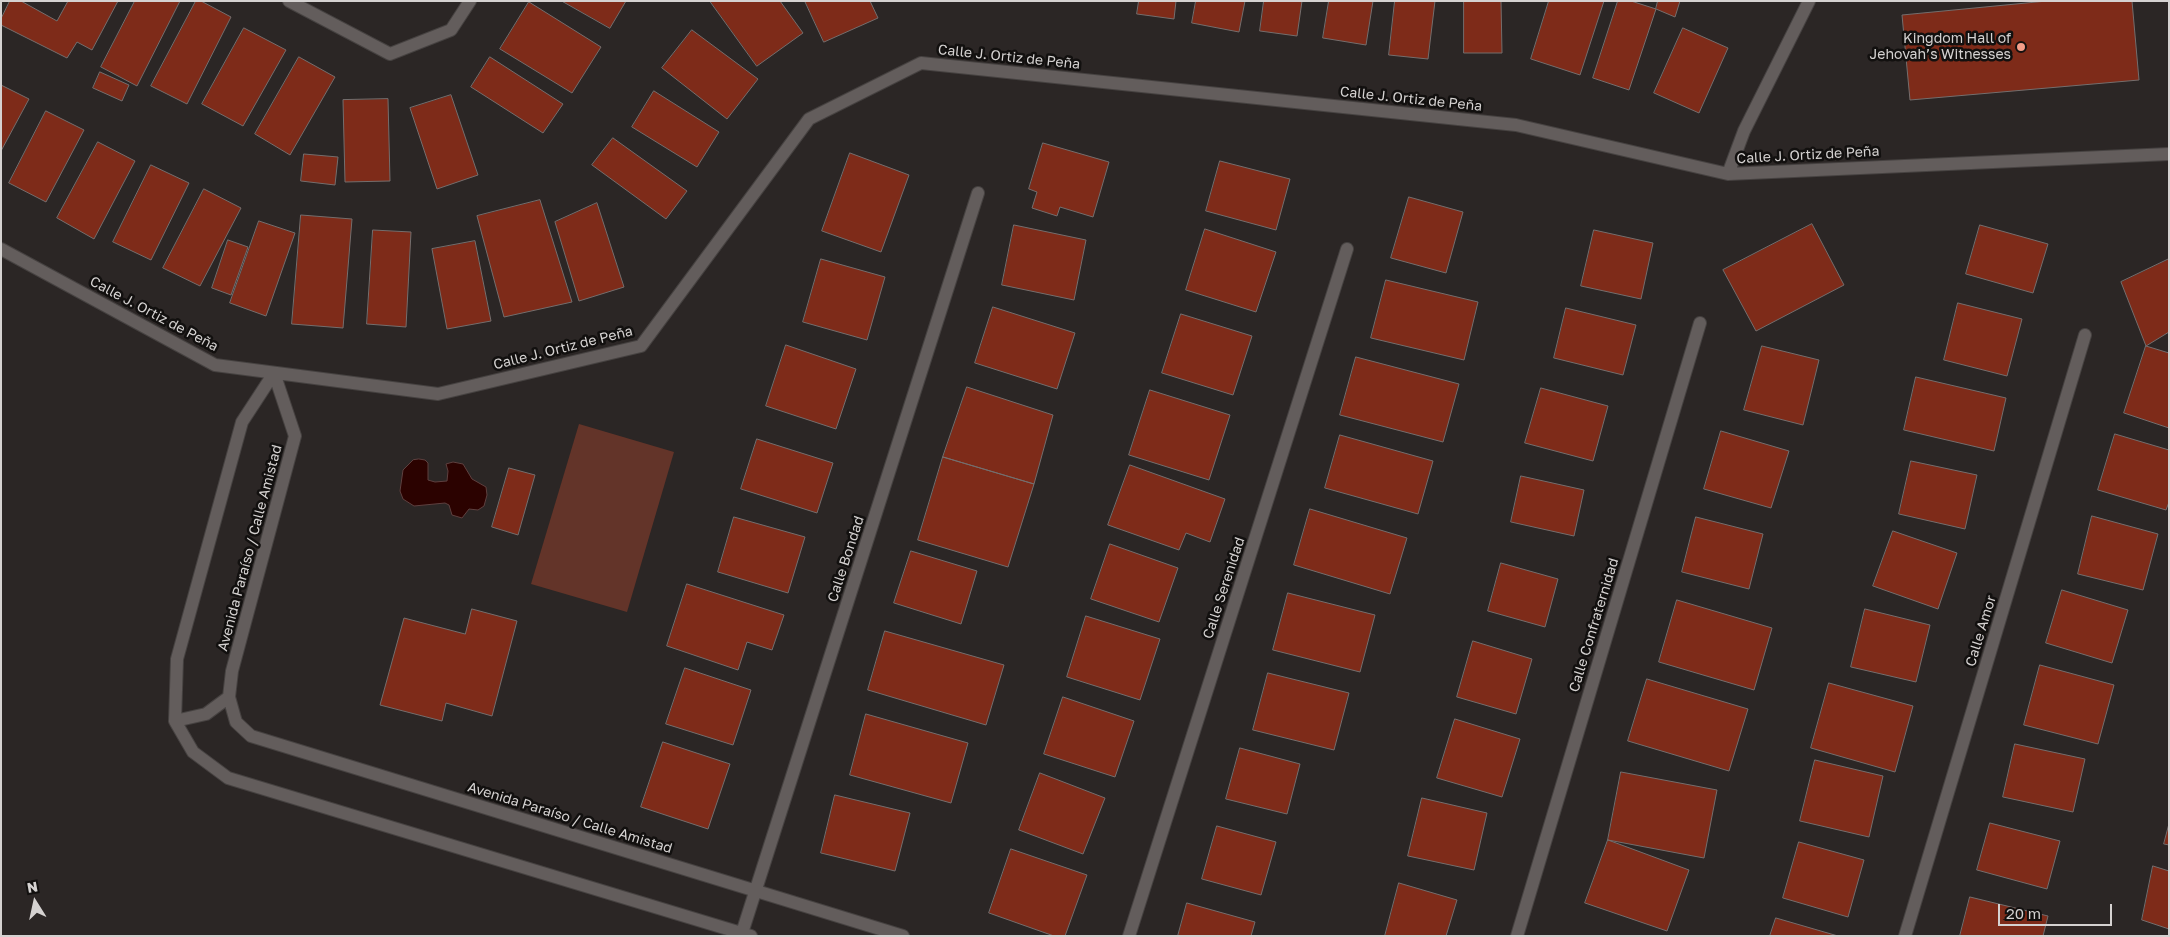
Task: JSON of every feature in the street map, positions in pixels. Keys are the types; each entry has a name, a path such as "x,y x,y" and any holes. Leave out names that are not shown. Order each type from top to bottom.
{"street":[{"path":"289,1 390,54 451,30 470,1"},
{"path":"1728,174 1744,131 1809,1"},
{"name":"Calle J. Ortiz de Peña","path":"1,248 215,365 438,394 641,346 809,120 920,63 1516,125 1728,174 2169,154"},
{"name":"Calle Bondad","path":"747,934 756,890 978,193"},
{"name":"Calle Serenidad","path":"1129,936 1347,248"},
{"name":"Calle Confraternidad","path":"1517,936 1700,323"},
{"name":"Calle Amor","path":"1905,936 2085,335"},
{"path":"274,373 242,422 177,659 175,720 193,752 228,778 747,934"},
{"name":"Avenida Paraíso / Calle Amistad","path":"274,373 295,436 232,671 229,697 236,722 252,736 903,936"},
{"path":"175,720 206,714 229,697"}],"shaded area":[{"path":"579,424 674,452 627,612 531,584"},
{"path":"413,460 425,460 428,463 428,480 435,482 447,481 448,471 446,464 453,462 463,464 472,479 486,487 487,495 484,506 478,510 469,509 462,518 452,515 449,505 445,503 414,506 403,499 400,491 403,470"}],"building":[{"path":"10,1 21,1 57,21 68,1 118,1 92,50 77,42 67,58 1,25 1,19"},
{"path":"135,1 180,1 137,86 101,67"},
{"path":"196,1 201,1 231,17 187,104 151,86"},
{"path":"562,1 626,1 610,28"},
{"path":"710,1 780,1 803,33 757,66"},
{"path":"805,1 870,1 878,18 824,42"},
{"path":"1139,1 1176,1 1174,19 1137,14"},
{"path":"1196,1 1245,1 1239,32 1192,23"},
{"path":"1264,1 1302,1 1297,36 1260,31"},
{"path":"1329,1 1373,1 1366,45 1323,38"},
{"path":"1395,1 1435,1 1428,59 1389,55"},
{"path":"1464,1 1501,1 1502,53 1464,53"},
{"path":"1549,1 1604,1 1580,75 1531,59"},
{"path":"1618,1 1631,1 1656,9 1629,90 1593,78"},
{"path":"1658,1 1680,1 1675,17 1656,9"},
{"name":"Kingdom Hall of Jehovah’s Witnesses","path":"2047,1 2132,1 2139,80 1910,100 1902,15"},
{"path":"529,2 601,47 572,93 500,49"},
{"path":"244,28 286,50 243,126 202,104"},
{"path":"1683,28 1728,48 1699,113 1654,93"},
{"path":"692,30 758,79 727,119 662,68"},
{"path":"299,57 335,77 290,155 255,134"},
{"path":"490,57 563,104 543,133 471,87"},
{"path":"100,72 129,85 122,101 93,88"},
{"path":"1,85 29,99 1,151"},
{"path":"654,91 719,132 697,167 632,127"},
{"path":"451,95 478,175 437,189 410,108"},
{"path":"388,99 390,181 345,182 343,100"},
{"path":"46,111 84,130 46,202 9,183"},
{"path":"613,138 687,191 666,219 592,165"},
{"path":"98,142 135,161 94,239 57,218"},
{"path":"1043,143 1109,162 1093,217 1060,207 1057,216 1032,208 1037,192 1029,189"},
{"path":"850,153 909,175 881,252 822,231"},
{"path":"304,154 338,157 335,185 301,181"},
{"path":"1220,161 1290,179 1276,230 1206,211"},
{"path":"151,165 189,183 151,260 113,242"},
{"path":"204,189 241,208 200,286 163,268"},
{"path":"1409,197 1463,212 1446,273 1391,258"},
{"path":"540,200 572,302 504,317 477,216"},
{"path":"597,203 624,287 579,301 555,222"},
{"path":"301,215 352,219 343,328 292,324"},
{"path":"259,221 295,233 266,316 230,303"},
{"path":"1812,224 1844,285 1756,331 1723,270"},
{"path":"1014,225 1086,240 1074,300 1002,285"},
{"path":"1980,225 2048,244 2033,293 1966,274"},
{"path":"1205,229 1276,252 1256,312 1186,290"},
{"path":"373,230 411,232 406,327 367,324"},
{"path":"1594,230 1653,243 1641,299 1581,286"},
{"path":"228,240 248,247 231,295 212,288"},
{"path":"475,241 491,321 447,329 432,249"},
{"path":"821,259 885,277 867,340 803,322"},
{"path":"2169,259 2169,332 2146,346 2121,282"},
{"path":"1386,280 1478,302 1464,360 1371,338"},
{"path":"1958,303 2022,319 2007,376 1944,360"},
{"path":"993,307 1075,333 1057,389 975,363"},
{"path":"1566,308 1636,325 1623,375 1554,358"},
{"path":"1181,314 1252,336 1233,395 1162,373"},
{"path":"786,345 856,369 836,429 766,406"},
{"path":"1762,346 1819,360 1803,425 1744,410"},
{"path":"2146,346 2169,353 2169,428 2124,413"},
{"path":"1356,357 1459,384 1443,442 1340,415"},
{"path":"1916,377 2006,398 1994,451 1904,430"},
{"path":"967,387 1053,415 1034,484 943,457"},
{"path":"1541,388 1608,406 1593,461 1525,443"},
{"path":"1150,390 1230,415 1209,480 1129,455"},
{"path":"1721,431 1789,451 1771,508 1704,489"},
{"path":"2115,434 2169,450 2169,502 2166,510 2098,490"},
{"path":"1340,435 1433,461 1418,514 1325,488"},
{"path":"757,439 833,463 817,513 741,489"},
{"path":"943,457 1034,484 1008,567 918,540"},
{"path":"1911,461 1977,475 1965,529 1899,514"},
{"path":"1130,465 1225,499 1210,542 1186,533 1179,550 1108,525"},
{"path":"509,468 535,475 518,535 492,527"},
{"path":"1521,476 1584,490 1574,536 1511,522"},
{"path":"1310,509 1407,538 1390,594 1294,565"},
{"path":"2092,516 2158,534 2143,590 2078,574"},
{"path":"734,517 805,537 788,593 718,572"},
{"path":"1696,517 1763,534 1749,589 1682,572"},
{"path":"1893,531 1957,553 1938,609 1873,586"},
{"path":"1110,544 1178,568 1159,622 1091,599"},
{"path":"911,551 977,571 961,624 894,603"},
{"path":"1501,563 1558,579 1545,627 1488,611"},
{"path":"687,584 784,615 772,650 747,642 738,670 667,646"},
{"path":"2062,590 2128,610 2112,663 2046,643"},
{"path":"1288,593 1375,615 1360,672 1273,650"},
{"path":"1677,600 1772,628 1754,690 1659,662"},
{"path":"472,609 517,621 492,716 446,703 442,721 380,705 404,618 465,634"},
{"path":"1865,609 1930,625 1916,682 1851,667"},
{"path":"1086,616 1160,639 1140,700 1067,677"},
{"path":"885,631 1004,665 986,725 868,690"},
{"path":"1473,641 1532,659 1516,714 1457,697"},
{"path":"2040,665 2114,685 2098,744 2024,725"},
{"path":"685,668 751,690 733,745 666,724"},
{"path":"1268,673 1349,693 1334,750 1253,730"},
{"path":"1647,679 1748,709 1729,771 1628,741"},
{"path":"1829,683 1913,706 1895,772 1811,748"},
{"path":"1063,697 1134,721 1115,777 1044,754"},
{"path":"866,714 968,743 951,803 850,775"},
{"path":"1455,719 1520,739 1502,797 1437,778"},
{"path":"663,742 730,764 708,829 641,807"},
{"path":"2015,744 2085,759 2073,812 2003,797"},
{"path":"1240,748 1300,764 1287,814 1226,799"},
{"path":"1815,760 1883,776 1869,837 1800,821"},
{"path":"1621,772 1717,790 1704,858 1608,840"},
{"path":"1040,773 1105,798 1083,854 1019,830"},
{"path":"835,795 910,813 895,871 821,853"},
{"path":"1422,798 1487,813 1474,870 1408,856"},
{"path":"1990,823 2060,841 2047,889 1977,870"},
{"path":"2169,824 2169,845 2164,844"},
{"path":"1217,826 1276,842 1261,895 1202,879"},
{"path":"1608,840 1689,870 1667,931 1585,903"},
{"path":"1799,842 1864,860 1848,917 1783,898"},
{"path":"1011,849 1087,875 1065,936 1054,936 989,913"},
{"path":"2153,866 2169,871 2169,929 2142,920"},
{"path":"1399,883 1457,900 1446,936 1385,936"},
{"path":"1970,897 2048,916 2043,936 1960,936"},
{"path":"1187,903 1255,922 1251,936 1178,936"},
{"path":"1776,918 1838,936 1770,936"}],"place":[{"name":"Kingdom Hall of Jehovah’s Witnesses","path":"2021,47"}]}
